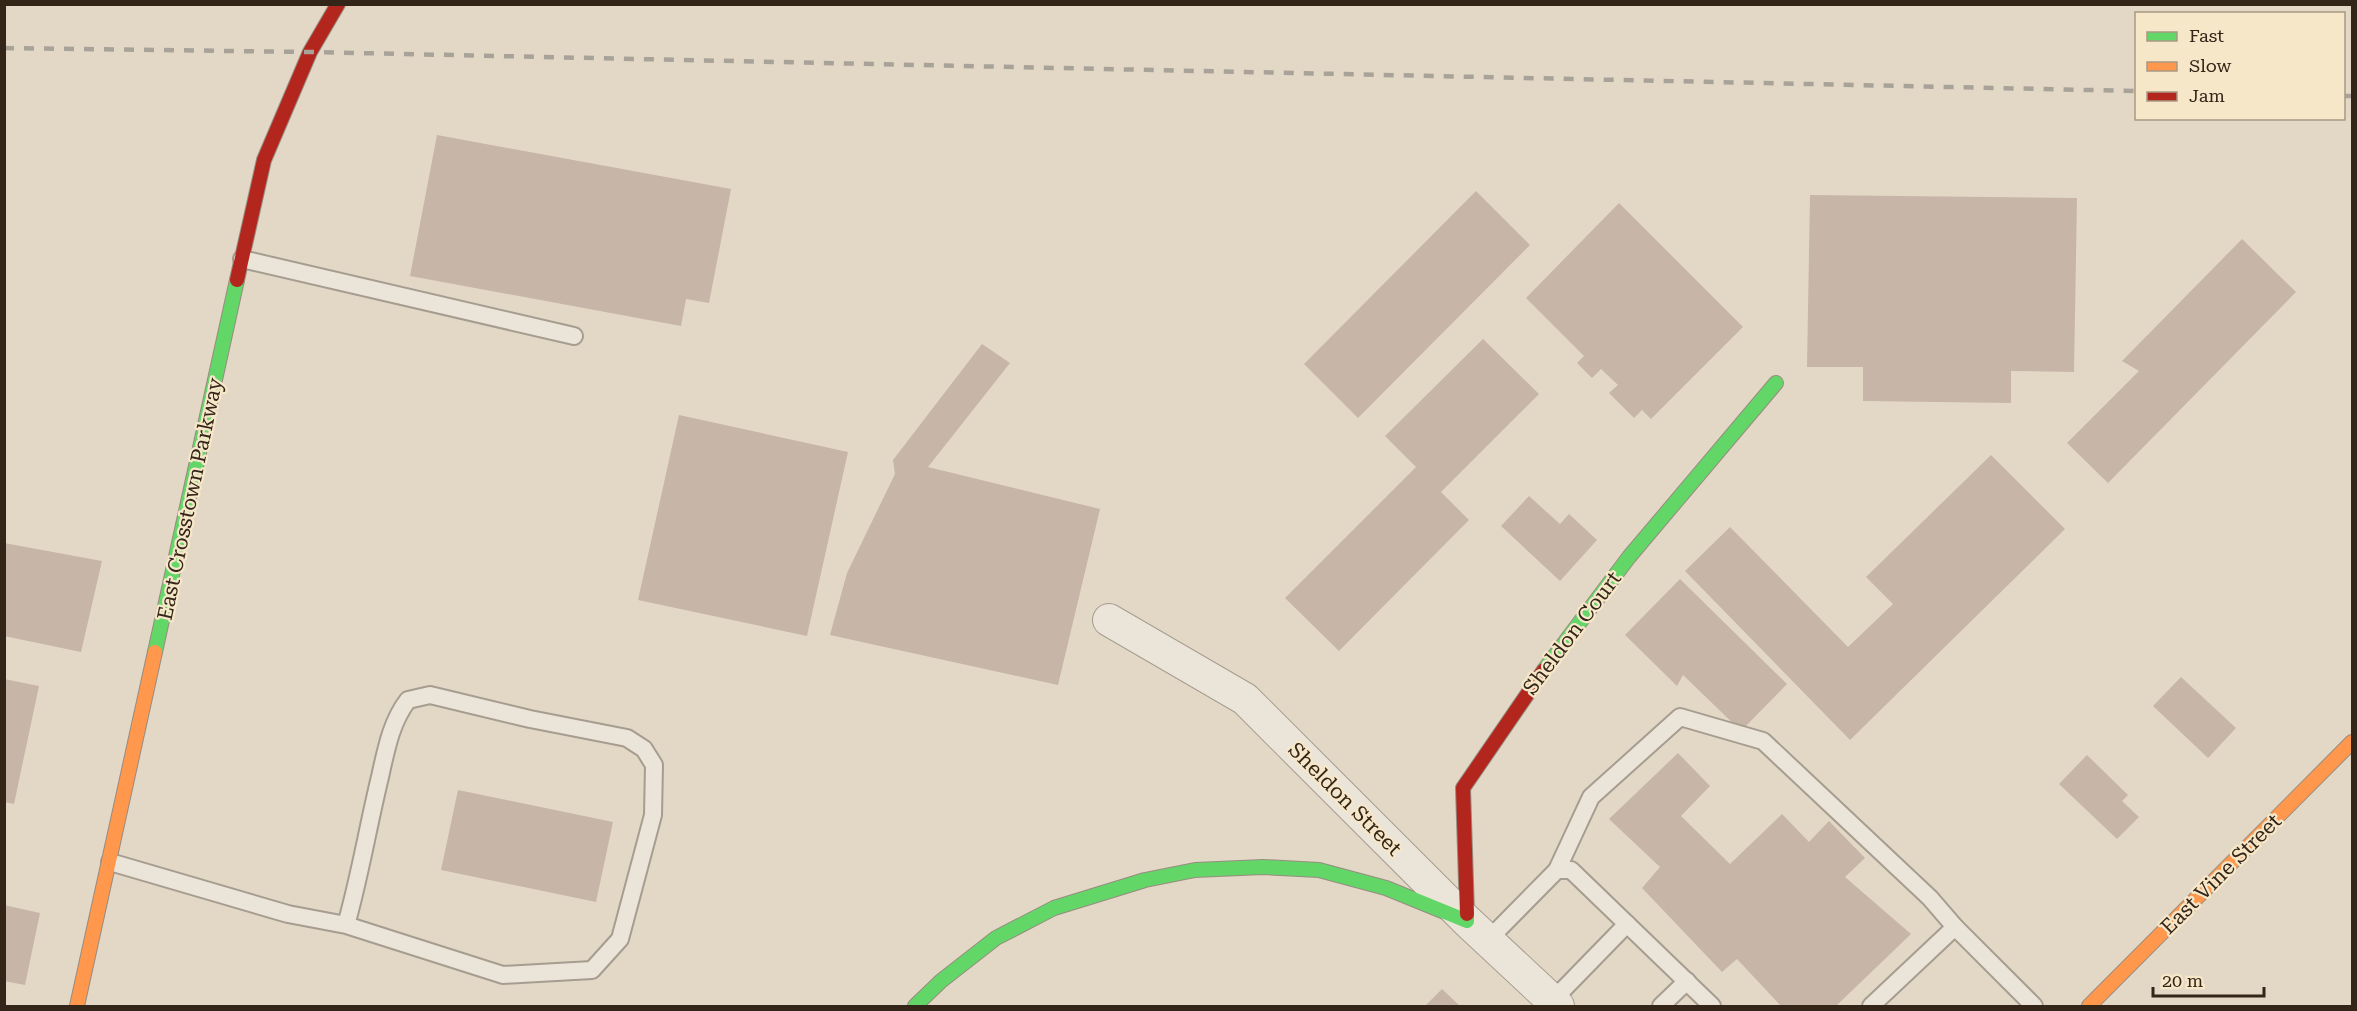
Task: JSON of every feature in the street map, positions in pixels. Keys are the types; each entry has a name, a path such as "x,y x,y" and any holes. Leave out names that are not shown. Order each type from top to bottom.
{"street":[{"name":"East Crosstown Parkway","path":"77,1006 264,160 310,52 338,4"},
{"name":"Sheldon Court","path":"1477,930 1463,788 1529,690 1629,557 1776,383"},
{"name":"Sheldon Street","path":"1109,620 1245,699 1477,930 1555,1004"},
{"name":"East Vine Street","path":"2089,1006 2352,742"},
{"path":"915,1006 941,981 996,938 1054,908 1144,880 1196,870 1263,867 1319,870 1386,888 1477,930"}],"lane":[{"path":"242,259 574,336"},
{"path":"110,862 288,914 346,925 503,975 592,970 620,939 653,815 654,765 644,749 627,738 530,719 430,695 408,700 399,712 389,741 357,886 346,925"},
{"path":"1477,930 1557,870 1591,797 1680,717 1763,741 1930,898 1954,927 2034,1006"},
{"path":"1557,870 1571,870 1712,1006"},
{"path":"1555,1004 1627,924"},
{"path":"1871,1006 1954,927"},
{"path":"941,981 942,1006"},
{"path":"1661,1006 1687,981"}],"building":[{"path":"437,135 731,189 709,303 686,299 681,326 410,276"},
{"path":"1476,191 1530,245 1358,418 1304,364"},
{"path":"1810,195 2077,198 2074,372 2011,371 2011,403 1863,401 1863,367 1807,367"},
{"path":"1619,203 1743,327 1651,419 1642,410 1634,418 1609,393 1618,385 1601,369 1592,378 1577,363 1584,356 1526,298"},
{"path":"2242,239 2296,292 2108,483 2067,443 2139,371 2122,361"},
{"path":"1483,339 1539,394 1441,492 1469,520 1339,651 1285,598 1416,467 1385,436"},
{"path":"982,344 1010,363 928,467 1100,509 1058,685 830,635 847,573 895,474 893,460"},
{"path":"679,415 848,452 807,636 638,600"},
{"path":"1991,455 2065,529 1850,740 1685,571 1730,527 1848,647 1893,604 1866,577"},
{"path":"1529,496 1560,524 1569,514 1597,540 1560,581 1501,526"},
{"path":"4,543 102,561 81,652 4,636"},
{"path":"1680,579 1787,684 1741,731 1683,675 1677,686 1625,635"},
{"path":"2181,677 2236,728 2208,758 2153,706"},
{"path":"4,679 39,686 14,804 4,802"},
{"path":"1678,753 1710,786 1681,816 1730,864 1782,814 1809,842 1829,821 1865,858 1845,877 1911,934 1836,1006 1781,1006 1737,959 1722,972 1642,888 1660,867 1609,819"},
{"path":"2087,755 2128,795 2122,801 2139,817 2117,839 2059,784"},
{"path":"458,790 613,822 596,902 441,870"},
{"path":"4,905 40,913 25,985 4,981"},
{"path":"1442,989 1460,1006 1425,1006"}],"railway":[{"path":"4,48 310,52 2135,91"},
{"path":"2345,96 2352,96"}],"traffic: fast":[{"path":"155,652 237,280"},
{"path":"1544,670 1629,557 1776,383"},
{"path":"915,1006 941,981 996,938 1054,908 1145,880 1195,870 1263,867 1319,870 1386,888 1467,921 1467,914"}],"traffic: slow":[{"path":"77,1006 155,652"},
{"path":"2089,1006 2352,742"}],"traffic: jam":[{"path":"237,280 264,160 310,52 338,4"},
{"path":"1467,914 1463,788 1544,670"}]}
